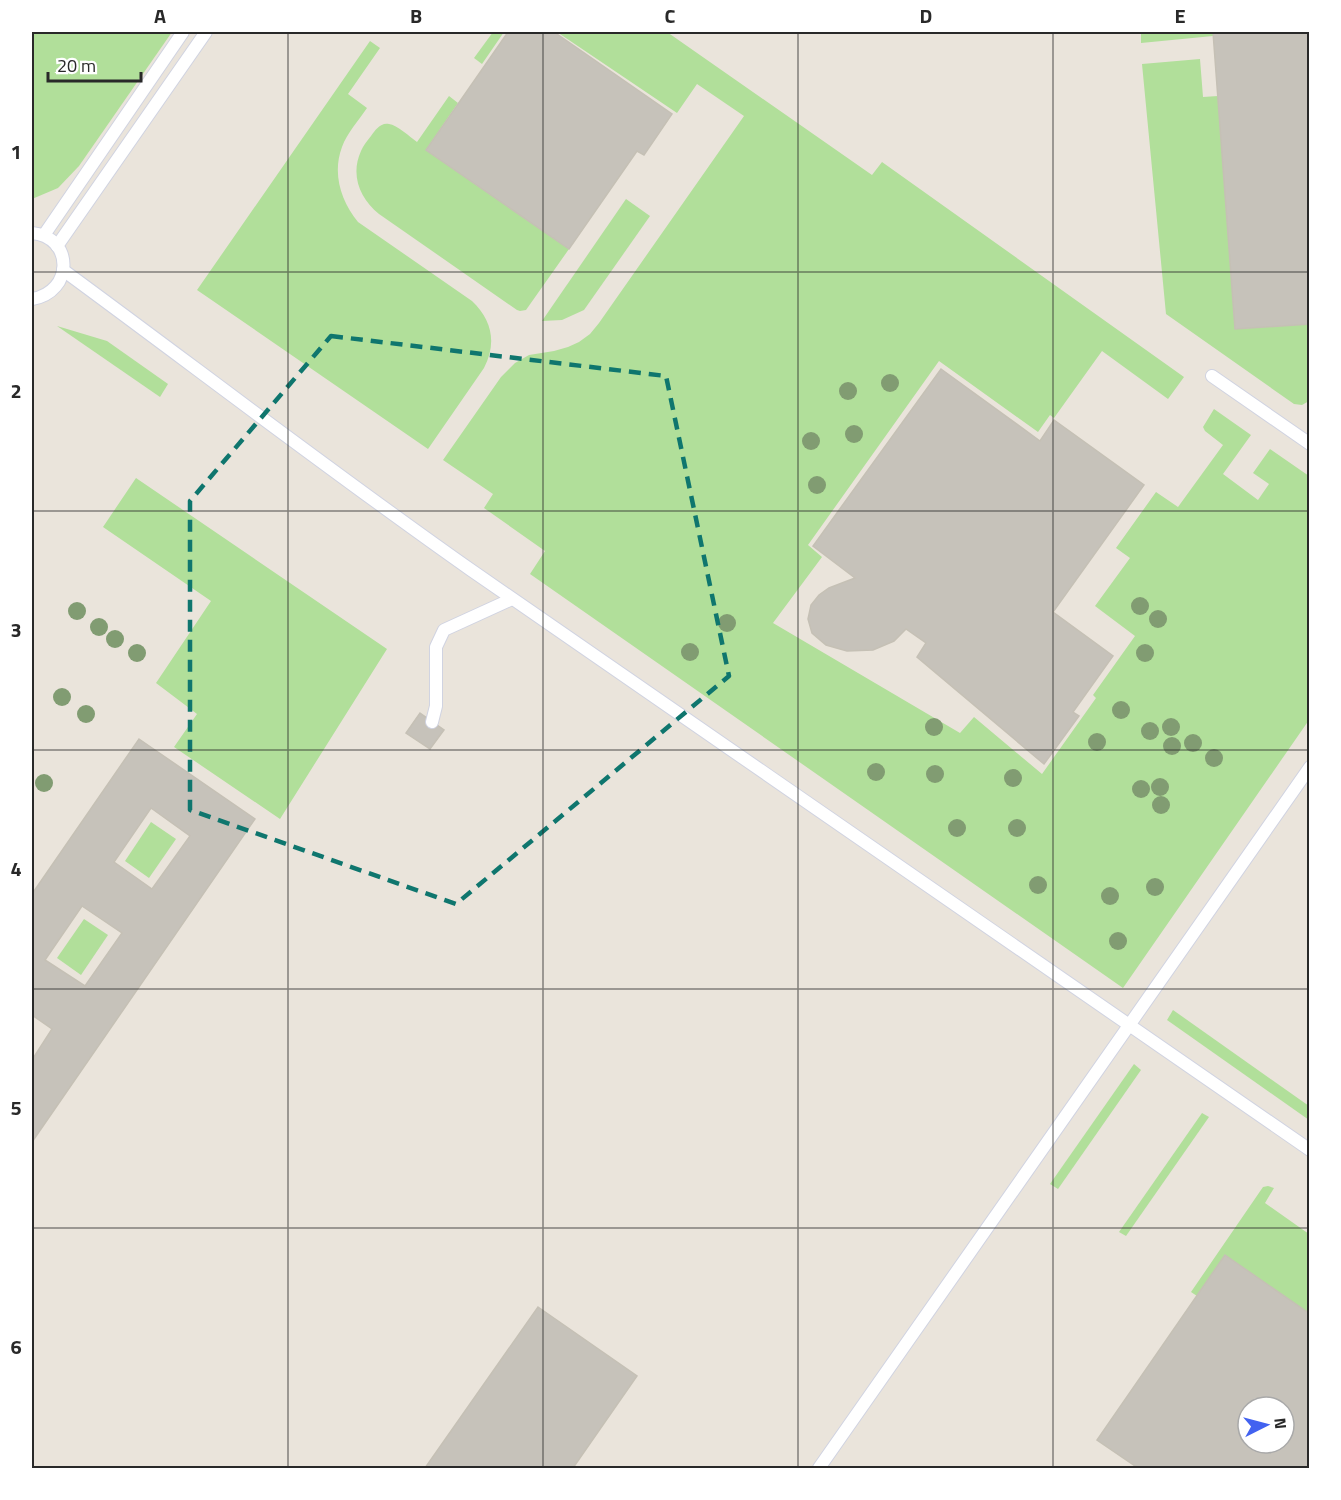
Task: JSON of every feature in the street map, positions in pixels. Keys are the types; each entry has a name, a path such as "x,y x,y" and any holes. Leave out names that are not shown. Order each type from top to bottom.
{"lane":[{"path":"32,298 41,297 56,287 63,270 63,262 57,246 38,234 183,32"},
{"path":"57,246 206,32"},
{"path":"63,270 458,561 1310,1150"},
{"path":"1212,376 1310,444"},
{"path":"432,722 436,706 436,647 444,630 512,599"},
{"path":"819,1468 1310,767"}],"highlighted area":[{"path":"331,336 666,376 729,676 456,904 190,810 190,501"}],"green space":[{"path":"32,32 172,32 79,166 58,188 32,199"},
{"path":"493,32 504,32 482,64 474,58"},
{"path":"557,32 667,32 872,175 882,162 1184,377 1168,399 1102,351 1054,418 1050,415 1038,432 939,361 808,545 822,557 773,623 960,733 974,717 1042,774 1096,698 1093,695 1135,636 1095,606 1130,558 1116,548 1156,492 1178,507 1223,445 1203,427 1214,409 1251,435 1223,474 1258,500 1269,484 1253,473 1270,449 1309,476 1309,720 1123,988 530,574 545,551 484,508 493,494 443,460 501,377 515,363 529,355 568,347 590,334 744,116 697,84 677,113"},
{"path":"1141,32 1213,32 1213,36 1141,43"},
{"path":"370,41 380,48 348,94 367,108 347,137 339,157 338,177 343,196 358,222 472,301 484,316 490,332 490,350 484,368 428,449 197,290"},
{"path":"1200,59 1203,97 1218,96 1235,329 1309,324 1309,401 1302,405 1294,404 1166,314 1142,64"},
{"path":"449,96 458,103 426,150 569,249 526,310 517,310 379,214 362,194 359,186 356,169 358,160 363,147 376,129 383,124 392,125 417,142"},
{"path":"626,199 650,216 584,310 562,320 542,321"},
{"path":"57,326 107,341 168,384 160,397"},
{"path":"136,478 387,649 280,819 174,747 197,714 156,683 211,601 103,527"},
{"path":"151,822 176,839 149,878 125,861"},
{"path":"84,919 108,935 81,975 57,958"},
{"path":"1173,1010 1309,1106 1309,1120 1167,1020"},
{"path":"1134,1064 1141,1070 1058,1189 1050,1184"},
{"path":"1202,1113 1209,1117 1126,1236 1119,1232"},
{"path":"1263,1187 1274,1188 1265,1203 1309,1234 1309,1314 1197,1296 1191,1292"}],"building":[{"path":"508,32 554,32 672,114 644,155 637,151 569,249 426,150"},
{"path":"1213,32 1310,32 1310,324 1235,329"},
{"path":"941,369 1040,441 1054,420 1144,485 1053,612 1113,656 1073,712 1079,716 1044,764 917,657 926,643 906,629 894,641 873,650 847,651 826,645 812,633 808,619 811,605 819,595 829,588 855,578 813,546"},
{"path":"420,713 444,730 430,749 406,733"},
{"path":"139,739 255,819 32,1142 32,1060 52,1029 32,1015 32,894","holes":["151,808 190,836 152,889 114,862","82,906 122,933 85,986 45,960"]},
{"path":"1225,1255 1310,1314 1310,1468 1138,1468 1097,1440"},
{"path":"538,1307 637,1376 573,1468 425,1468"}]}
